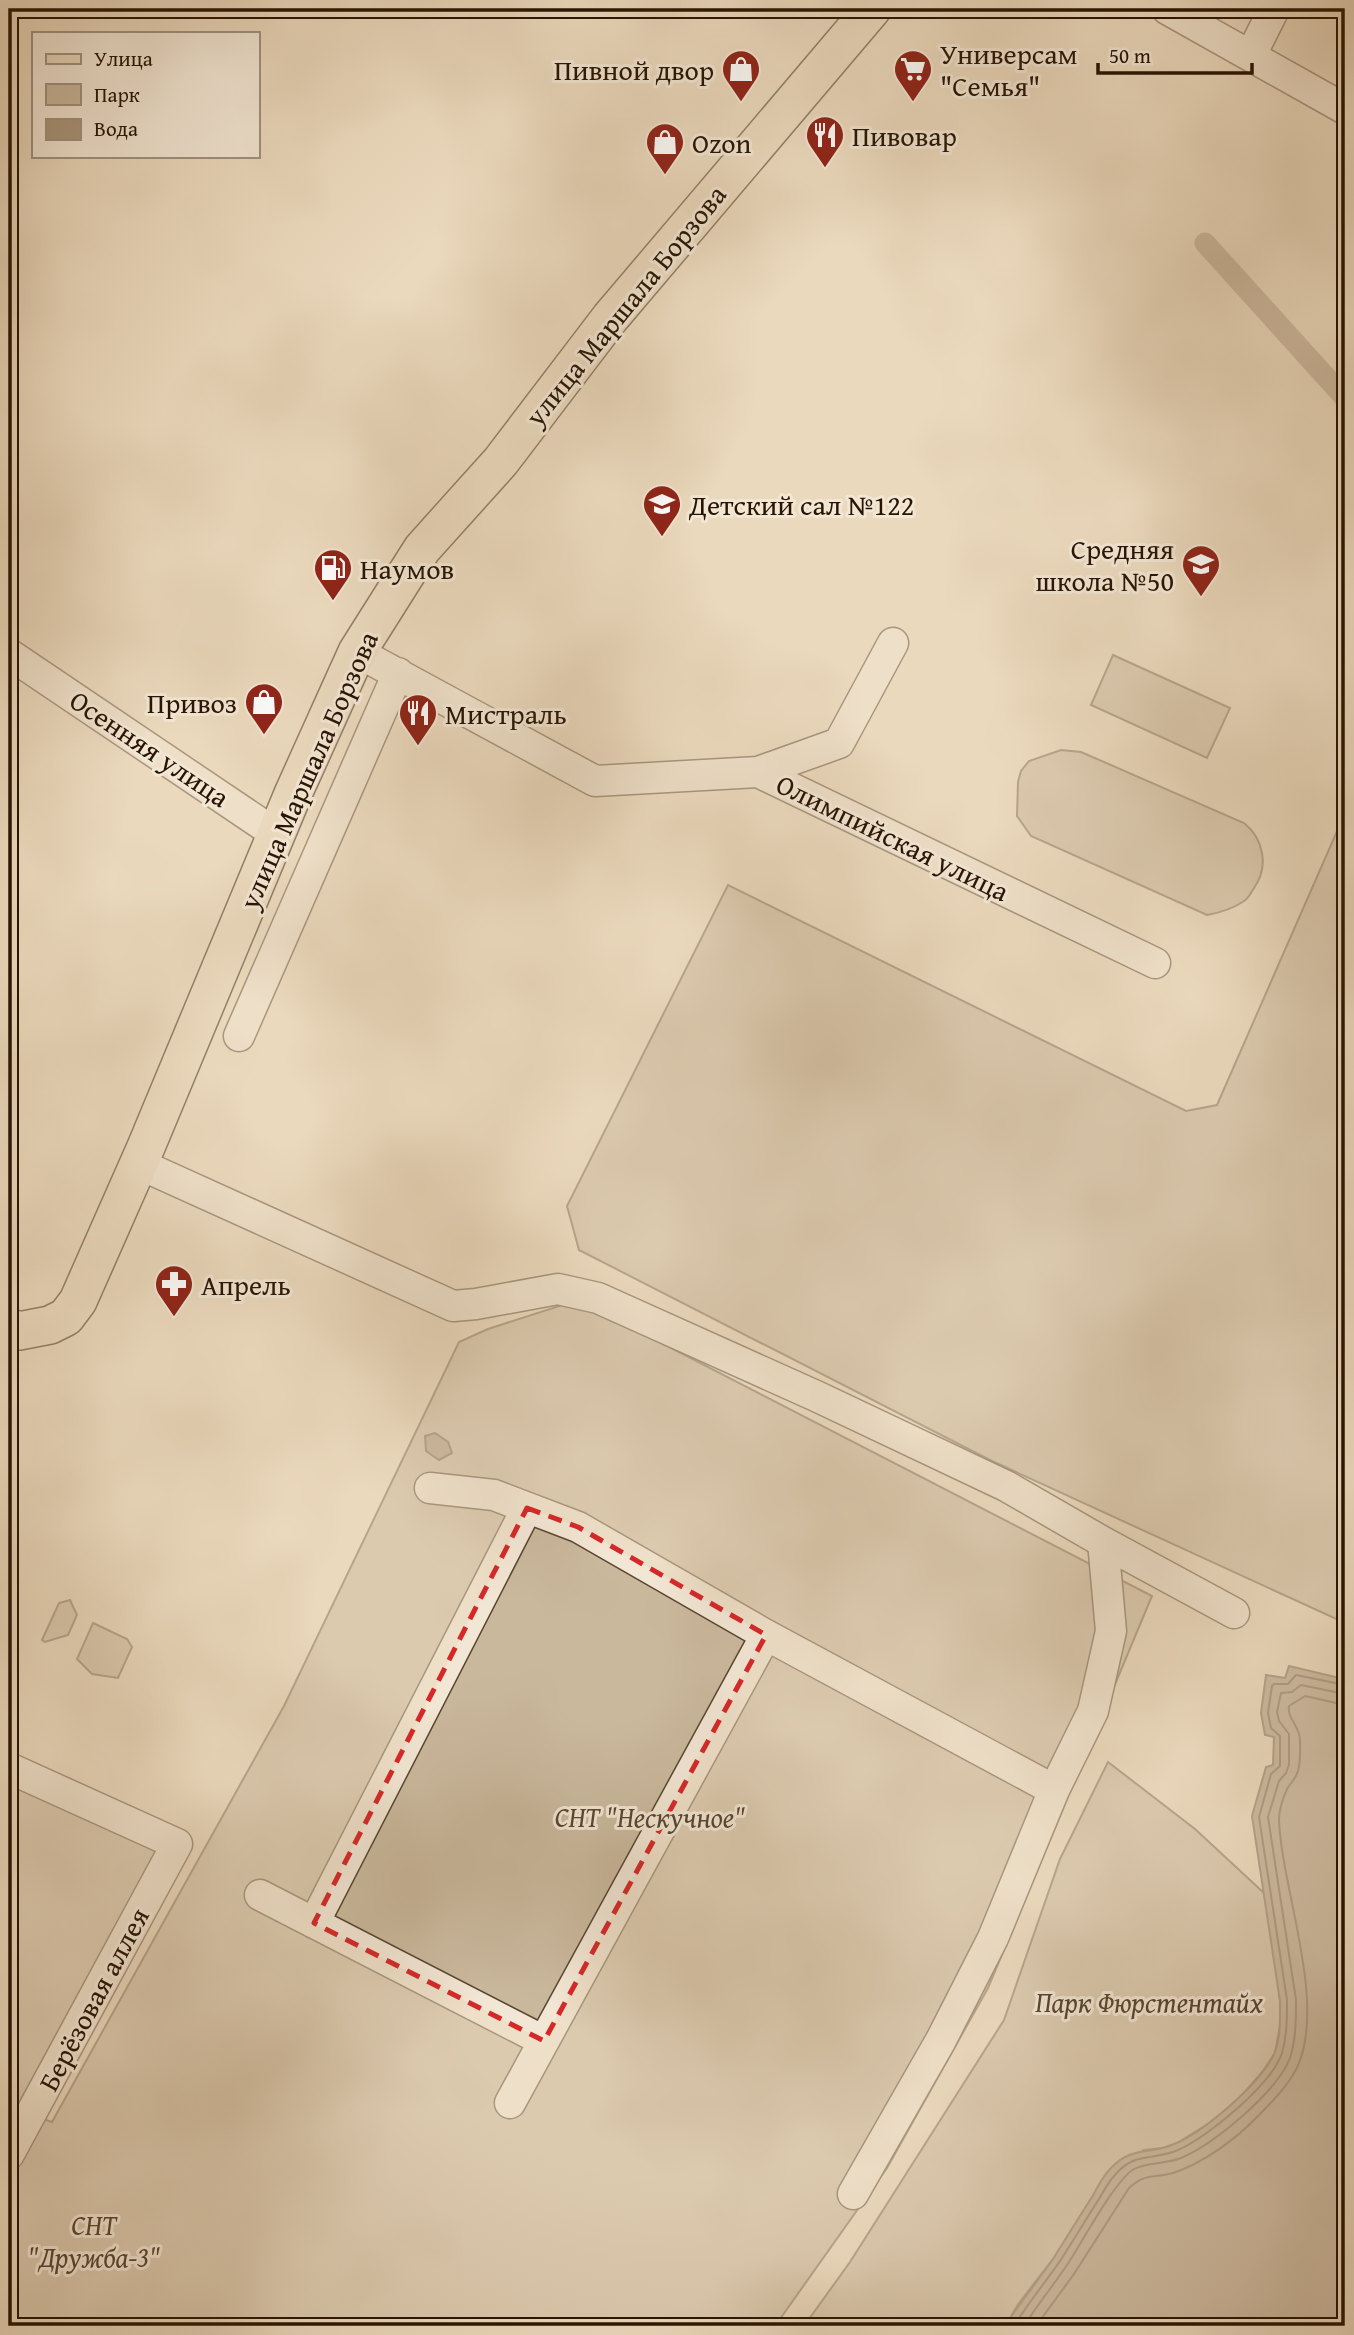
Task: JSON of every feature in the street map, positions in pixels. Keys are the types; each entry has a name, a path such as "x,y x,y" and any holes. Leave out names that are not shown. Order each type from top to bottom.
{"main road":[{"name":"улица Маршала Борзова","path":"9,1327 19,1331 50,1325 66,1317 78,1301 276,834 357,652 422,549 501,461 610,318 872,9"}],"street":[{"path":"1167,9 1345,109"},
{"path":"1251,55 1274,9"},
{"path":"758,772 839,743 894,643"},
{"name":"Олимпийская улица","path":"357,652 595,781 758,772 1155,963"},
{"name":"Осенняя улица","path":"13,667 276,834"},
{"path":"239,1036 398,673"},
{"path":"137,1163 453,1306 558,1289 598,1298 816,1395 995,1480 1234,1612"},
{"path":"430,1488 494,1495 579,1527 765,1635 1054,1790"},
{"path":"314,1923 527,1508"},
{"path":"853,2194 941,2040 993,1938 1054,1790 1093,1711 1111,1631 1103,1542"},
{"path":"510,2103 765,1635"},
{"name":"Берёзовая аллея","path":"9,1768 177,1844 9,2154"},
{"path":"260,1895 544,2040"}],"highlighted area":[{"path":"527,1508 578,1527 766,1635 544,2041 314,1923"}],"green space":[{"path":"1113,655 1230,708 1207,758 1091,705"},
{"path":"1061,750 1081,752 1244,823 1260,845 1263,862 1259,880 1248,897 1231,908 1207,915 1031,836 1017,816 1021,771 1029,761"},
{"path":"1345,813 1345,1623 992,1461 579,1250 567,1206 728,885 1186,1111 1217,1105"},
{"name":"СНТ \"Нескучное\"","path":"578,1300 1152,1596 988,1988 887,2168 775,2326 9,2326 9,1784 169,1857 31,2115 52,2122 284,1706 459,1342 488,1329"},
{"path":"70,1600 77,1615 68,1635 45,1642 42,1640 59,1603"},
{"path":"93,1623 127,1639 132,1647 118,1678 92,1674 77,1659"},
{"name":"Парк Фюрстентайх","path":"1108,1762 1195,1829 1264,1893 1280,2001 1280,2026 1275,2053 1238,2100 1208,2124 1177,2143 1144,2150 1109,2171 1053,2259 1005,2326 804,2326 850,2262 1004,2020 1060,1859"}],"water":[{"path":"435,1433 448,1442 452,1453 439,1460 426,1451 425,1436"},
{"path":"1289,1666 1344,1679 1345,1682 1345,2326 1005,2326 1055,2256 1109,2170 1124,2157 1172,2145 1199,2130 1244,2093 1274,2054 1279,2035 1280,2001 1252,1816 1266,1767 1273,1765 1274,1737 1265,1735 1261,1713 1266,1675 1285,1678"}],"waterway":[{"path":"1205,243 1345,398"}],"place":[{"name":"Пивной двор","path":"741,103"},
{"name":"Универсам \"Семья\"","path":"913,103"},
{"name":"Пивовар","path":"825,169"},
{"name":"Ozon","path":"665,176"},
{"name":"Детский сал №122","path":"662,538"},
{"name":"Средняя школа №50","path":"1201,598"},
{"name":"Наумов","path":"333,602"},
{"name":"Привоз","path":"264,736"},
{"name":"Мистраль","path":"418,747"},
{"name":"Апрель","path":"174,1318"}],"park label":[{"name":"СНТ \"Дружба-3\"","path":"94,2240"}]}
